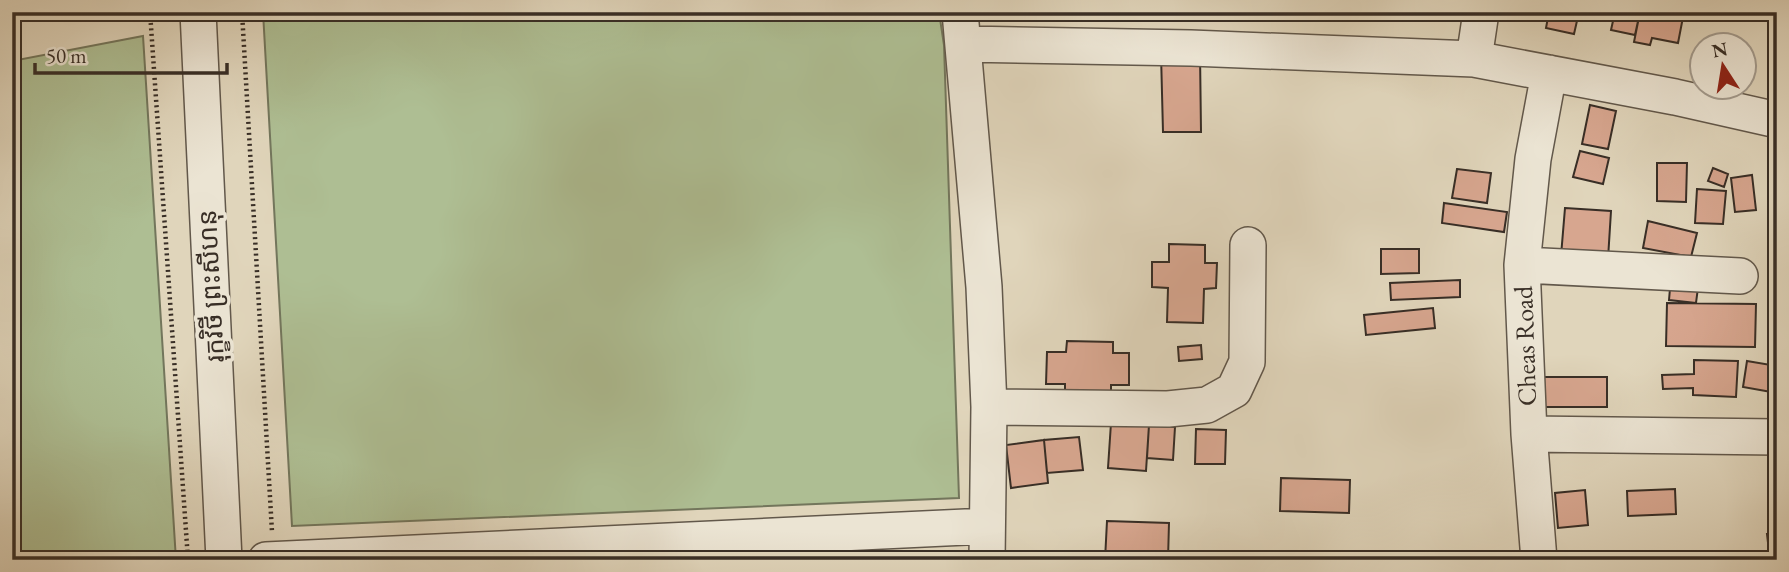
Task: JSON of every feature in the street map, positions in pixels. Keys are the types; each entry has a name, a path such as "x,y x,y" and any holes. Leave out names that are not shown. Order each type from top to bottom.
{"street":[{"name":"រុក្ខវិថី ព្រះសីហនុ","path":"198,12 224,560"},
{"path":"1474,59 1481,12"},
{"path":"987,560 989,407 984,287 962,28 1204,49 1474,59 1675,97 1777,120"},
{"path":"1522,265 1533,159 1549,73"},
{"path":"989,407 1168,409 1207,405 1234,390 1247,362 1248,245"},
{"name":"Cheas Road","path":"1539,560 1529,434 1522,265 1740,276"},
{"path":"1529,434 1777,437"},
{"path":"266,560 737,548 987,526"}],"path":[{"path":"150,12 188,560"},
{"path":"242,12 273,560"}],"green space":[{"path":"263,12 939,12 944,45 959,498 292,526"},
{"path":"143,36 176,560 12,560 12,61"}],"building":[{"path":"1549,12 1579,12 1574,34 1546,28"},
{"path":"1615,12 1640,12 1635,35 1611,30"},
{"path":"1640,12 1684,12 1678,43 1652,38 1650,45 1634,42"},
{"path":"1200,53 1201,132 1163,132 1161,54"},
{"path":"1590,105 1616,111 1608,149 1582,144"},
{"path":"1580,151 1609,158 1603,184 1573,177"},
{"path":"1657,163 1687,163 1686,202 1657,201"},
{"path":"1713,168 1728,174 1724,187 1708,181"},
{"path":"1457,169 1491,173 1487,203 1452,198"},
{"path":"1752,175 1756,210 1735,212 1731,178"},
{"path":"1697,189 1726,191 1723,224 1695,223"},
{"path":"1444,203 1507,212 1504,232 1442,223"},
{"path":"1565,208 1611,211 1608,259 1561,256"},
{"path":"1648,221 1697,233 1691,257 1643,248"},
{"path":"1169,244 1205,245 1205,263 1217,263 1216,288 1204,289 1203,323 1167,322 1168,288 1152,287 1152,262 1169,262"},
{"path":"1381,249 1419,249 1419,273 1381,274"},
{"path":"1671,277 1699,280 1696,303 1669,300"},
{"path":"1460,280 1460,297 1391,300 1390,283"},
{"path":"1667,303 1756,304 1755,347 1666,346"},
{"path":"1433,308 1435,328 1366,335 1364,315"},
{"path":"1067,341 1113,342 1113,353 1129,353 1129,385 1111,385 1111,396 1065,395 1065,384 1046,384 1047,352 1066,352"},
{"path":"1201,345 1202,359 1179,361 1178,347"},
{"path":"1694,360 1738,361 1736,397 1693,395 1693,388 1663,389 1662,375 1694,374"},
{"path":"1747,361 1777,366 1777,393 1743,387"},
{"path":"1539,377 1607,377 1607,407 1539,407"},
{"path":"1111,423 1149,425 1146,471 1108,468"},
{"path":"1149,425 1175,427 1173,460 1147,458"},
{"path":"1196,429 1226,430 1225,464 1195,464"},
{"path":"1079,437 1083,470 1047,473 1044,440"},
{"path":"1044,440 1048,483 1011,488 1006,445"},
{"path":"1281,478 1350,480 1349,513 1280,511"},
{"path":"1675,489 1676,514 1628,516 1627,491"},
{"path":"1585,490 1588,525 1558,528 1555,493"},
{"path":"1107,521 1169,523 1168,560 1105,560"},
{"path":"1767,534 1777,534 1777,560 1770,560"},
{"path":"853,543 854,560 793,560 792,547"},
{"path":"930,552 931,560 870,560 869,555"},
{"path":"1324,554 1324,560 1276,559"}]}
